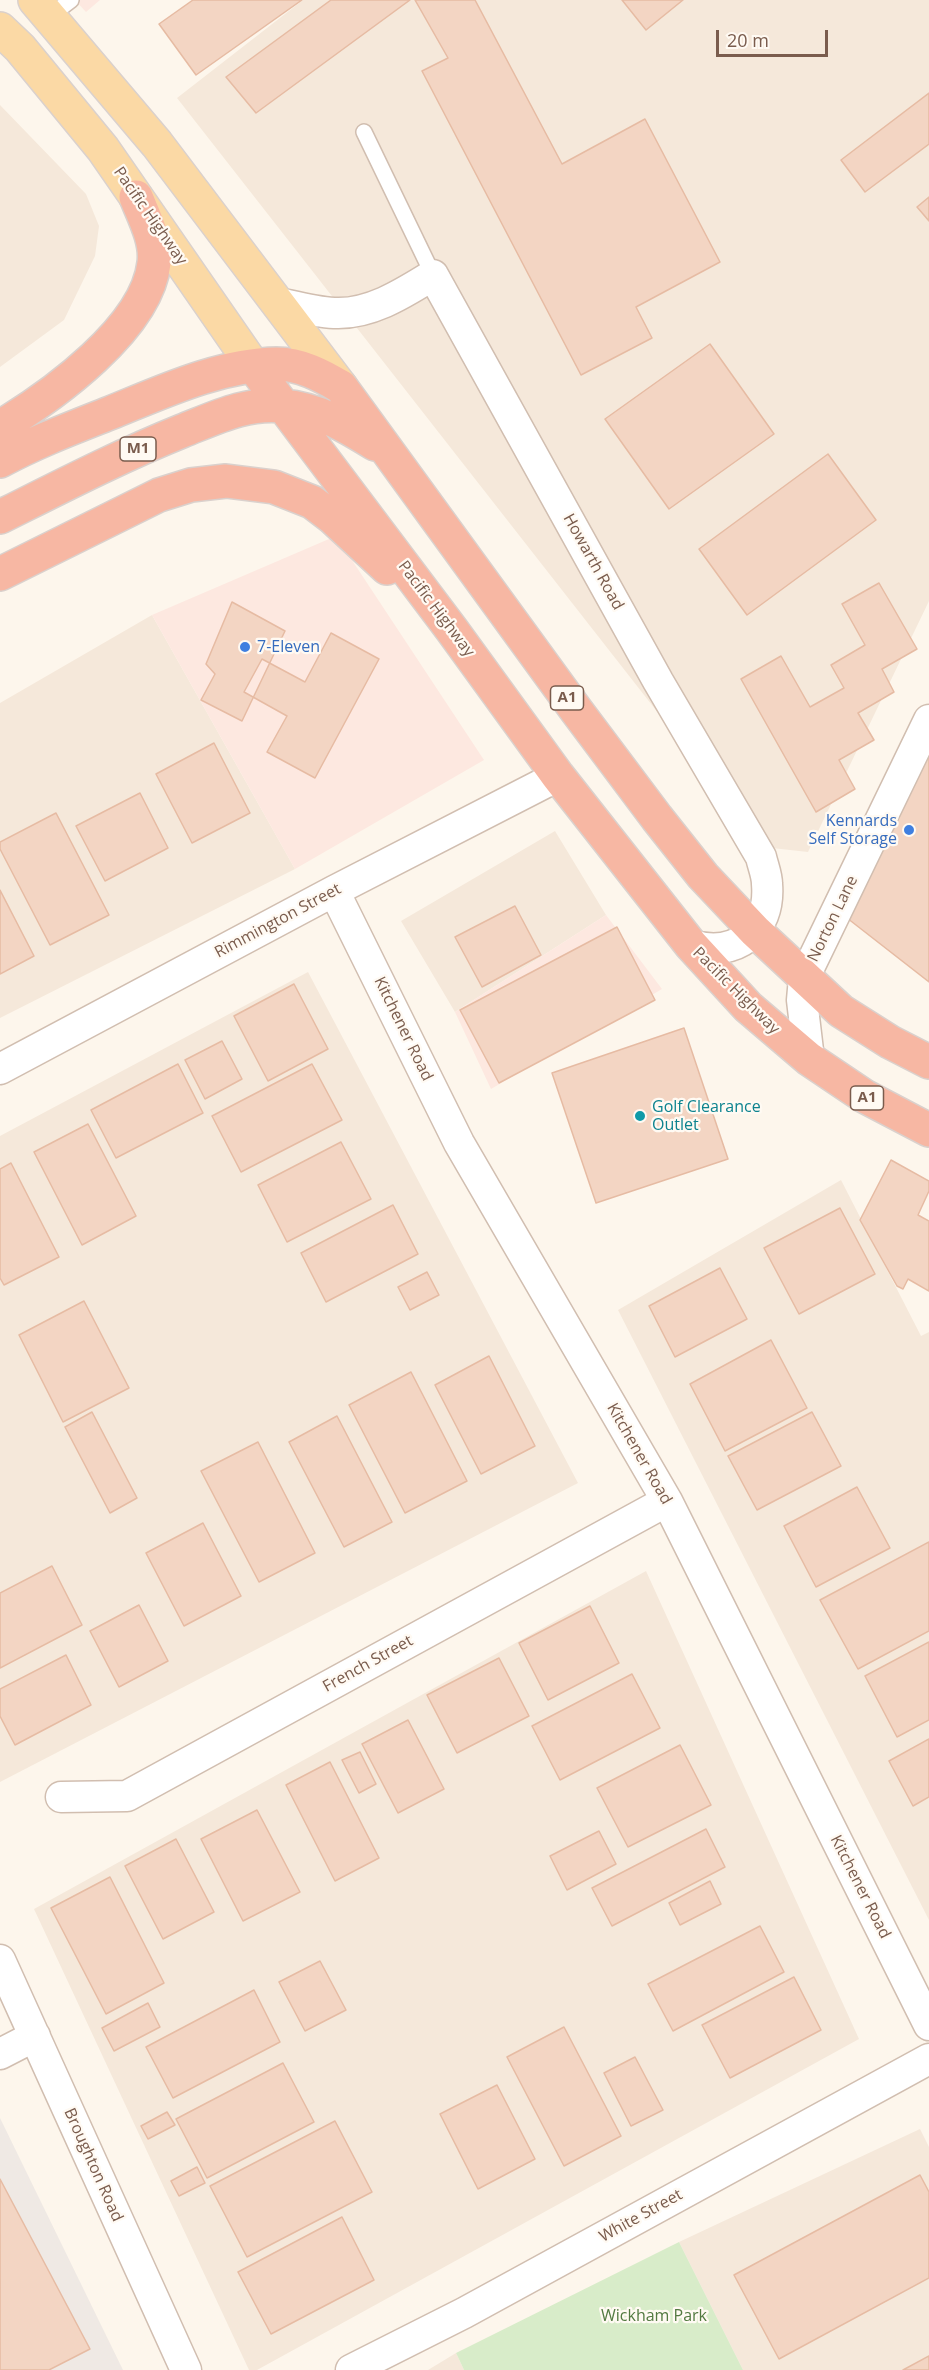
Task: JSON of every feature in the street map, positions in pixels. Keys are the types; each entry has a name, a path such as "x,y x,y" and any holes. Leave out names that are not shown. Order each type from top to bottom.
{"highway":[{"path":"0,427 42,402 71,378 122,328 143,300 150,283 154,250 136,197"},
{"path":"0,460 28,446 170,389 254,366 278,364 306,369 341,387 391,455"},
{"name":"Pacific Highway","path":"254,366 452,630 558,776 691,945 748,1007 809,1059 864,1096 929,1130"},
{"name":"M1","path":"0,517 135,451 228,413 259,405 283,406"},
{"name":"A1","path":"283,406 330,418 346,425 391,455 657,818 703,876 755,931 841,1011 890,1042 929,1062"},
{"path":"0,574 168,492 206,482 261,484 294,494 333,518 452,630"}],"main road":[{"path":"52,6 341,387"},
{"name":"Pacific Highway","path":"0,29 20,48 103,149 254,366"}],"street":[{"path":"279,303 333,313 349,312 396,297 433,275"},
{"name":"Howarth Road","path":"433,275 658,681 761,856 768,886 764,913 755,931"},
{"name":"Norton Lane","path":"809,1059 802,1000 804,978 929,720"},
{"name":"Rimmington Street","path":"0,1069 334,891 558,776"},
{"name":"Kitchener Road","path":"334,891 459,1143 667,1501 929,2025"},
{"path":"691,945 703,949 724,948 743,941 755,931"},
{"name":"French Street","path":"61,1797 127,1796 667,1501"},
{"name":"Broughton Road","path":"0,1960 186,2370"},
{"path":"0,2054 35,2036"},
{"name":"White Street","path":"351,2370 464,2313 929,2059"}],"lane":[{"name":"Howarth Road","path":"364,132 433,275"}],"shaded area":[{"path":"75,0 100,0 86,12"},
{"path":"303,0 929,0 929,601 808,852 763,847 177,98"},
{"path":"0,105 86,194 99,226 95,256 64,320 0,367"},
{"path":"336,536 484,760 295,869 152,615"},
{"path":"152,615 295,869 0,1018 0,703"},
{"path":"555,831 606,915 455,1012 401,921"},
{"path":"606,915 662,989 491,1089 455,1012"},
{"path":"308,972 578,1483 0,1782 0,1136"},
{"path":"841,1180 921,1336 929,1332 929,1920 618,1310"},
{"path":"646,1571 859,2039 257,2370 249,2370 34,1909"},
{"path":"0,2118 123,2370 0,2370"},
{"path":"920,2129 929,2147 929,2370 743,2370 679,2242"},
{"path":"456,2353 464,2370 428,2370"}],"green space":[{"name":"Wickham Park","path":"679,2242 743,2370 464,2370 456,2353"}],"building":[{"path":"193,0 302,0 196,75 159,24"},
{"path":"331,0 410,0 256,113 226,77"},
{"path":"415,0 475,0 562,164 645,119 720,262 636,307 652,338 581,375 422,71 448,58"},
{"path":"622,0 683,0 646,30"},
{"path":"929,93 929,144 865,192 841,160"},
{"path":"929,197 929,221 917,207"},
{"path":"710,344 774,434 669,509 605,419"},
{"path":"828,454 876,520 747,615 699,549"},
{"path":"879,583 917,649 882,669 894,692 858,713 874,740 839,760 855,789 816,812 741,679 781,656 810,707 844,688 831,665 865,645 842,604"},
{"name":"7-Eleven","path":"232,602 285,631 242,721 201,700 215,674 206,664"},
{"path":"331,633 379,659 315,778 267,752 287,716 244,692 262,659 305,682"},
{"name":"Kennards Self Storage","path":"929,742 929,982 847,918"},
{"path":"214,743 250,813 192,843 156,774"},
{"path":"140,793 168,848 105,881 76,826"},
{"path":"56,813 109,915 50,945 0,849 0,842"},
{"path":"0,890 34,956 0,974"},
{"path":"515,906 541,955 482,987 455,937"},
{"path":"617,927 655,1000 499,1083 460,1010"},
{"path":"294,984 328,1049 268,1081 234,1016"},
{"name":"Golf Clearance Outlet","path":"684,1028 728,1159 596,1203 552,1073"},
{"path":"222,1041 242,1079 205,1099 185,1060"},
{"path":"178,1064 203,1113 116,1158 91,1110"},
{"path":"312,1064 342,1120 241,1172 212,1116"},
{"path":"88,1124 136,1216 82,1245 34,1152"},
{"path":"341,1142 371,1199 287,1242 258,1185"},
{"path":"891,1160 929,1181 929,1191 918,1215 929,1221 929,1291 908,1279 903,1289 897,1286 860,1220"},
{"path":"11,1163 59,1257 4,1285 0,1278 0,1169"},
{"path":"393,1205 418,1254 326,1302 301,1253"},
{"path":"840,1208 875,1274 799,1314 764,1248"},
{"path":"720,1268 747,1319 675,1357 649,1306"},
{"path":"427,1272 439,1295 410,1310 398,1287"},
{"path":"84,1301 129,1388 63,1422 19,1335"},
{"path":"771,1340 807,1408 725,1451 690,1384"},
{"path":"489,1356 535,1446 481,1474 435,1385"},
{"path":"411,1372 467,1481 405,1513 349,1405"},
{"path":"92,1412 137,1498 110,1513 65,1427"},
{"path":"812,1412 841,1466 757,1510 728,1456"},
{"path":"337,1416 392,1522 344,1547 289,1442"},
{"path":"258,1442 315,1553 259,1582 201,1471"},
{"path":"857,1487 890,1548 816,1587 784,1526"},
{"path":"203,1523 241,1596 184,1626 146,1553"},
{"path":"929,1542 929,1631 858,1669 820,1600"},
{"path":"52,1566 82,1625 0,1668 0,1593"},
{"path":"139,1605 168,1661 119,1687 90,1631"},
{"path":"590,1606 619,1663 548,1700 519,1643"},
{"path":"929,1642 929,1720 897,1737 865,1676"},
{"path":"66,1655 91,1705 15,1745 0,1716 0,1689"},
{"path":"499,1658 529,1716 457,1753 427,1695"},
{"path":"632,1674 660,1728 560,1780 532,1726"},
{"path":"408,1720 444,1789 398,1813 362,1744"},
{"path":"929,1739 929,1797 913,1806 889,1761"},
{"path":"680,1745 711,1805 628,1847 597,1788"},
{"path":"360,1752 376,1784 359,1793 342,1760"},
{"path":"330,1762 379,1858 335,1881 286,1785"},
{"path":"257,1810 300,1892 243,1921 201,1839"},
{"path":"706,1829 725,1867 612,1926 592,1888"},
{"path":"599,1831 616,1864 567,1890 550,1856"},
{"path":"176,1839 214,1912 163,1939 125,1866"},
{"path":"110,1877 164,1983 106,2014 51,1908"},
{"path":"710,1881 721,1904 680,1925 669,1903"},
{"path":"760,1926 784,1972 673,2031 648,1984"},
{"path":"320,1961 346,2010 305,2031 279,1982"},
{"path":"794,1977 821,2030 730,2078 702,2025"},
{"path":"254,1990 280,2042 173,2098 146,2047"},
{"path":"148,2003 160,2027 114,2051 102,2028"},
{"path":"564,2027 621,2136 564,2166 507,2057"},
{"path":"635,2057 663,2110 631,2126 604,2073"},
{"path":"283,2063 314,2122 207,2178 176,2119"},
{"path":"497,2085 535,2159 478,2189 440,2114"},
{"path":"167,2112 175,2125 148,2139 141,2126"},
{"path":"335,2121 372,2192 247,2257 210,2186"},
{"path":"197,2167 205,2183 179,2196 171,2181"},
{"path":"920,2175 929,2192 929,2278 779,2359 734,2275"},
{"path":"0,2179 90,2349 49,2370 0,2370"},
{"path":"342,2217 374,2280 271,2334 238,2272"},
{"path":"929,2356 929,2370 903,2370"}],"place":[{"name":"7-Eleven","path":"245,647"},
{"name":"Kennards Self Storage","path":"909,830"},
{"name":"Golf Clearance Outlet","path":"640,1116"}]}
